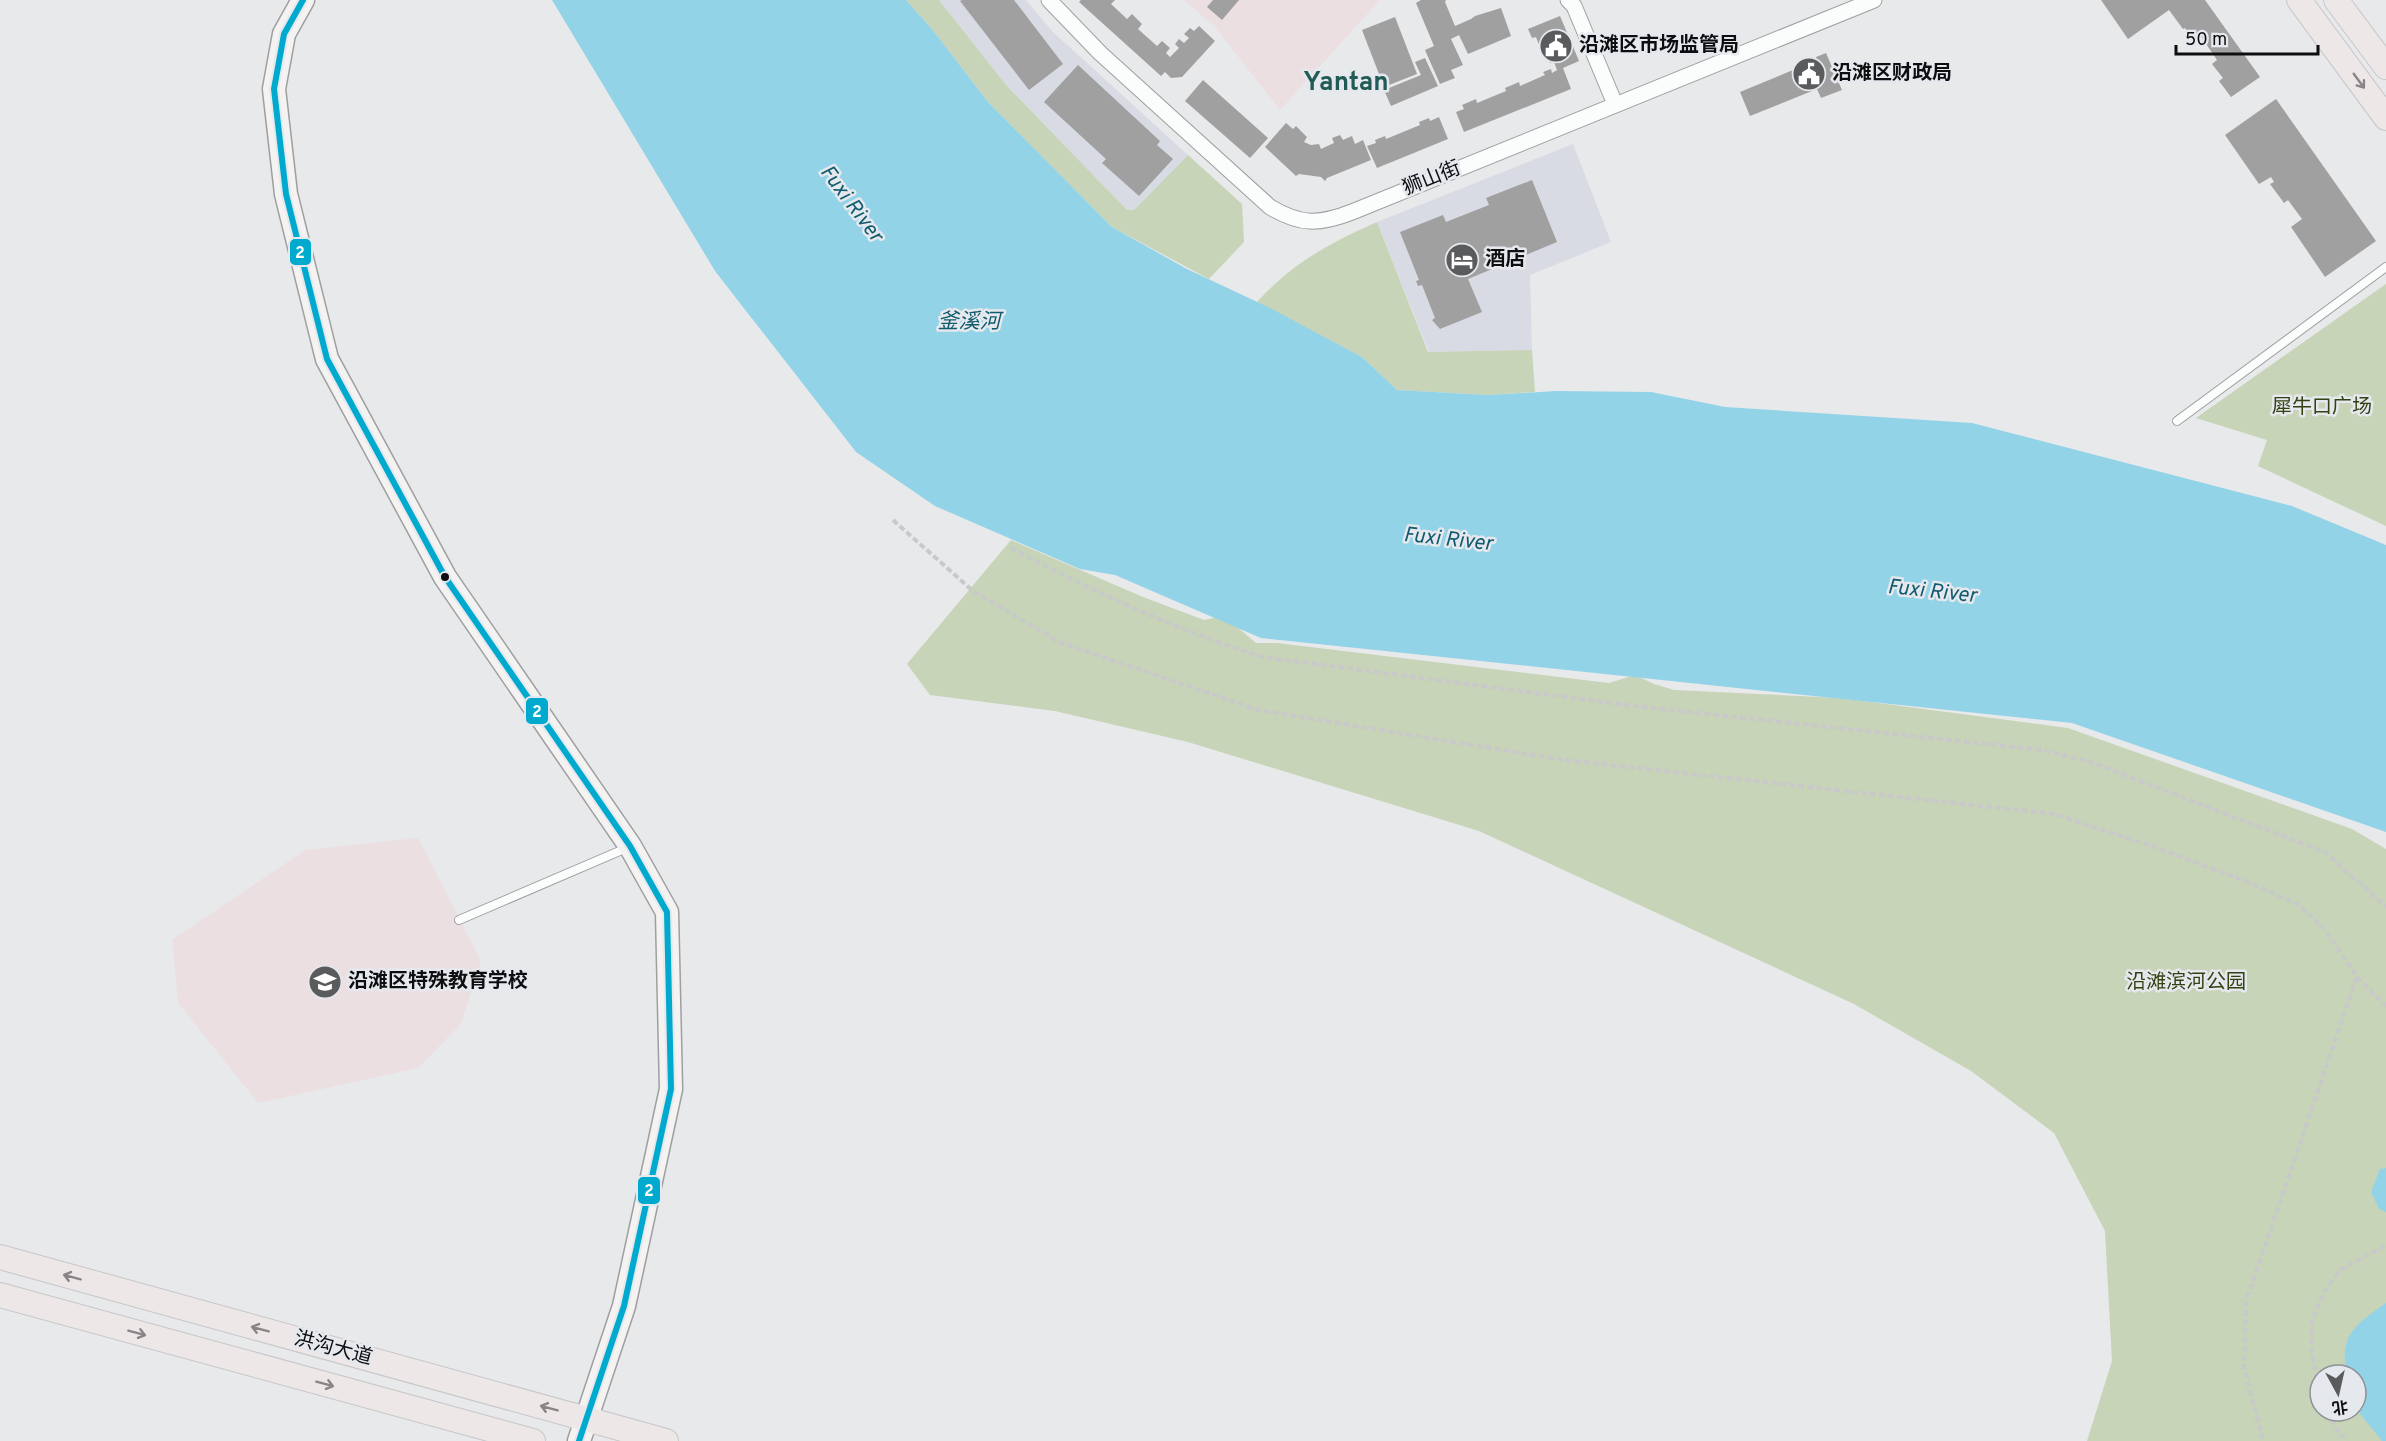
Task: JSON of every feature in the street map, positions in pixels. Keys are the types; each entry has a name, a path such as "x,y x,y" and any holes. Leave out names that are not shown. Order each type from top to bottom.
{"main road":[{"path":"303,0 284,34 274,90 286,194 327,359 445,577 630,846 667,912 671,1089 624,1306 579,1441"},
{"path":"2299,0 2386,118"},
{"path":"2336,0 2386,67"},
{"name":"洪沟大道","path":"0,1257 666,1441"},
{"name":"洪沟大道","path":"0,1295 533,1441"}],"street":[{"name":"狮山街","path":"1049,0 1100,53 1270,207 1301,221 1332,220 1874,0"},
{"path":"1568,0 1574,6 1615,104"}],"lane":[{"path":"2177,421 2386,267"},
{"path":"459,920 630,846"}],"path":[{"path":"892,520 973,591 1059,642 1258,710 1564,760 2054,814 2255,885 2296,904 2324,928 2357,977 2386,1006"},
{"path":"1011,548 1063,576 1204,638 1262,657 1634,706 2042,750 2088,761 2325,852 2386,907"},
{"path":"2263,1441 2244,1366 2246,1301 2357,977"},
{"path":"2314,1363 2311,1346 2312,1320 2325,1291 2340,1270 2386,1245"},
{"path":"2334,1423 2347,1441"}],"shaded area":[{"path":"939,0 1026,0 1053,32 1188,155 1134,210 1127,210 1006,85"},
{"path":"1184,0 1380,0 1280,110 1215,27"},
{"path":"1573,144 1611,242 1530,275 1532,350 1429,352 1377,222"},
{"name":"沿滩区特殊教育学校","path":"418,838 481,961 461,1024 418,1068 258,1103 178,1003 172,940 305,850"}],"green space":[{"path":"906,0 939,0 1006,85 1127,210 1134,210 1188,155 1242,204 1244,242 1209,279 1112,227 988,102 932,29"},
{"path":"1377,222 1428,352 1532,350 1535,392 1488,395 1397,390 1362,357 1257,302 1284,276 1312,255"},
{"name":"犀牛口广场","path":"2386,284 2386,526 2258,466 2267,440 2196,418"},
{"name":"沿滩滨河公园","path":"1011,540 1143,597 1204,620 1219,617 1236,626 1256,643 1277,643 1609,683 1635,675 1674,690 1840,698 2068,728 2352,829 2386,849 2386,1441 2087,1441 2112,1361 2105,1231 2054,1133 1971,1071 1854,1004 1479,831 1188,742 1055,711 930,695 907,664"}],"water":[{"name":"釜溪河","path":"552,0 906,0 932,29 988,102 1112,227 1187,269 1268,307 1362,357 1397,390 1488,395 1556,391 1651,392 1725,407 1972,423 2292,506 2386,545 2386,832 2072,723 1261,638 1115,575 1080,569 935,506 856,452 715,271"},
{"path":"2386,1168 2386,1212 2379,1209 2371,1192 2380,1169"},
{"path":"2386,1303 2386,1441 2382,1441 2367,1423 2368,1363 2345,1363 2345,1349 2348,1340 2366,1317"}],"building":[{"path":"1014,0 1063,64 1029,90 960,1"},
{"path":"1081,0 1115,0 1111,4 1127,19 1132,14 1142,24 1138,29 1157,46 1162,41 1170,48 1166,53 1170,57 1179,48 1175,44 1179,39 1184,43 1189,38 1184,34 1190,28 1194,31 1199,26 1215,41 1182,77 1171,78 1165,72 1161,76 1079,2"},
{"path":"1213,0 1239,0 1222,20 1207,7"},
{"path":"1421,0 1446,0 1455,26 1475,16 1501,8 1511,36 1468,54 1459,35 1451,39 1463,65 1451,70 1455,78 1440,84 1425,50 1434,46 1416,3"},
{"path":"2101,0 2205,0 2260,77 2231,97 2219,81 2223,78 2212,64 2217,60 2200,35 2192,41 2185,28 2183,29 2169,10 2128,39"},
{"path":"1560,16 1579,61 1563,68 1571,89 1464,132 1456,112 1464,109 1462,105 1476,99 1477,103 1506,91 1505,88 1519,82 1520,86 1545,75 1543,72 1551,69 1552,73 1557,70 1554,62 1550,63 1546,54 1543,55 1536,37 1532,38 1528,29"},
{"path":"1395,17 1417,74 1384,87 1362,30"},
{"name":"沿滩区财政局","path":"1826,53 1842,90 1821,98 1817,89 1750,116 1740,92 1817,60 1816,57"},
{"path":"1425,58 1438,86 1391,106 1384,90 1421,75 1415,62"},
{"path":"1078,65 1160,141 1157,145 1173,159 1139,196 1102,163 1106,159 1044,102"},
{"path":"1203,80 1268,138 1250,158 1185,101"},
{"path":"2276,99 2376,241 2325,277 2291,227 2302,219 2288,200 2284,203 2270,184 2274,182 2271,177 2259,184 2225,135"},
{"path":"1439,117 1448,139 1377,168 1367,146 1385,136 1386,139 1420,125 1419,122"},
{"path":"1286,123 1293,129 1296,126 1307,137 1304,142 1311,145 1319,144 1321,149 1334,143 1332,138 1340,135 1343,140 1352,136 1355,144 1363,140 1371,160 1327,178 1325,181 1321,177 1299,174 1296,176 1265,147"},
{"name":"酒店","path":"1532,180 1557,242 1468,279 1482,312 1440,329 1432,320 1435,318 1422,285 1418,286 1416,281 1419,280 1400,232 1443,215 1446,222 1489,205 1486,198"}],"transit line":[{"name":"2","path":"303,0 284,34 274,89 286,194 327,359 445,577 630,846 667,912 671,1089 624,1306 579,1441"}],"place":[{"name":"沿滩区市场监管局","path":"1556,46"},
{"name":"沿滩区财政局","path":"1809,74"},
{"name":"酒店","path":"1462,260"},
{"name":"沿滩区特殊教育学校","path":"325,982"}],"district":[{"name":"Yantan","path":"1346,83"}],"water label":[{"name":"Fuxi River","path":"851,204"},
{"name":"Fuxi River","path":"1448,540"},
{"name":"Fuxi River","path":"1932,592"}]}
